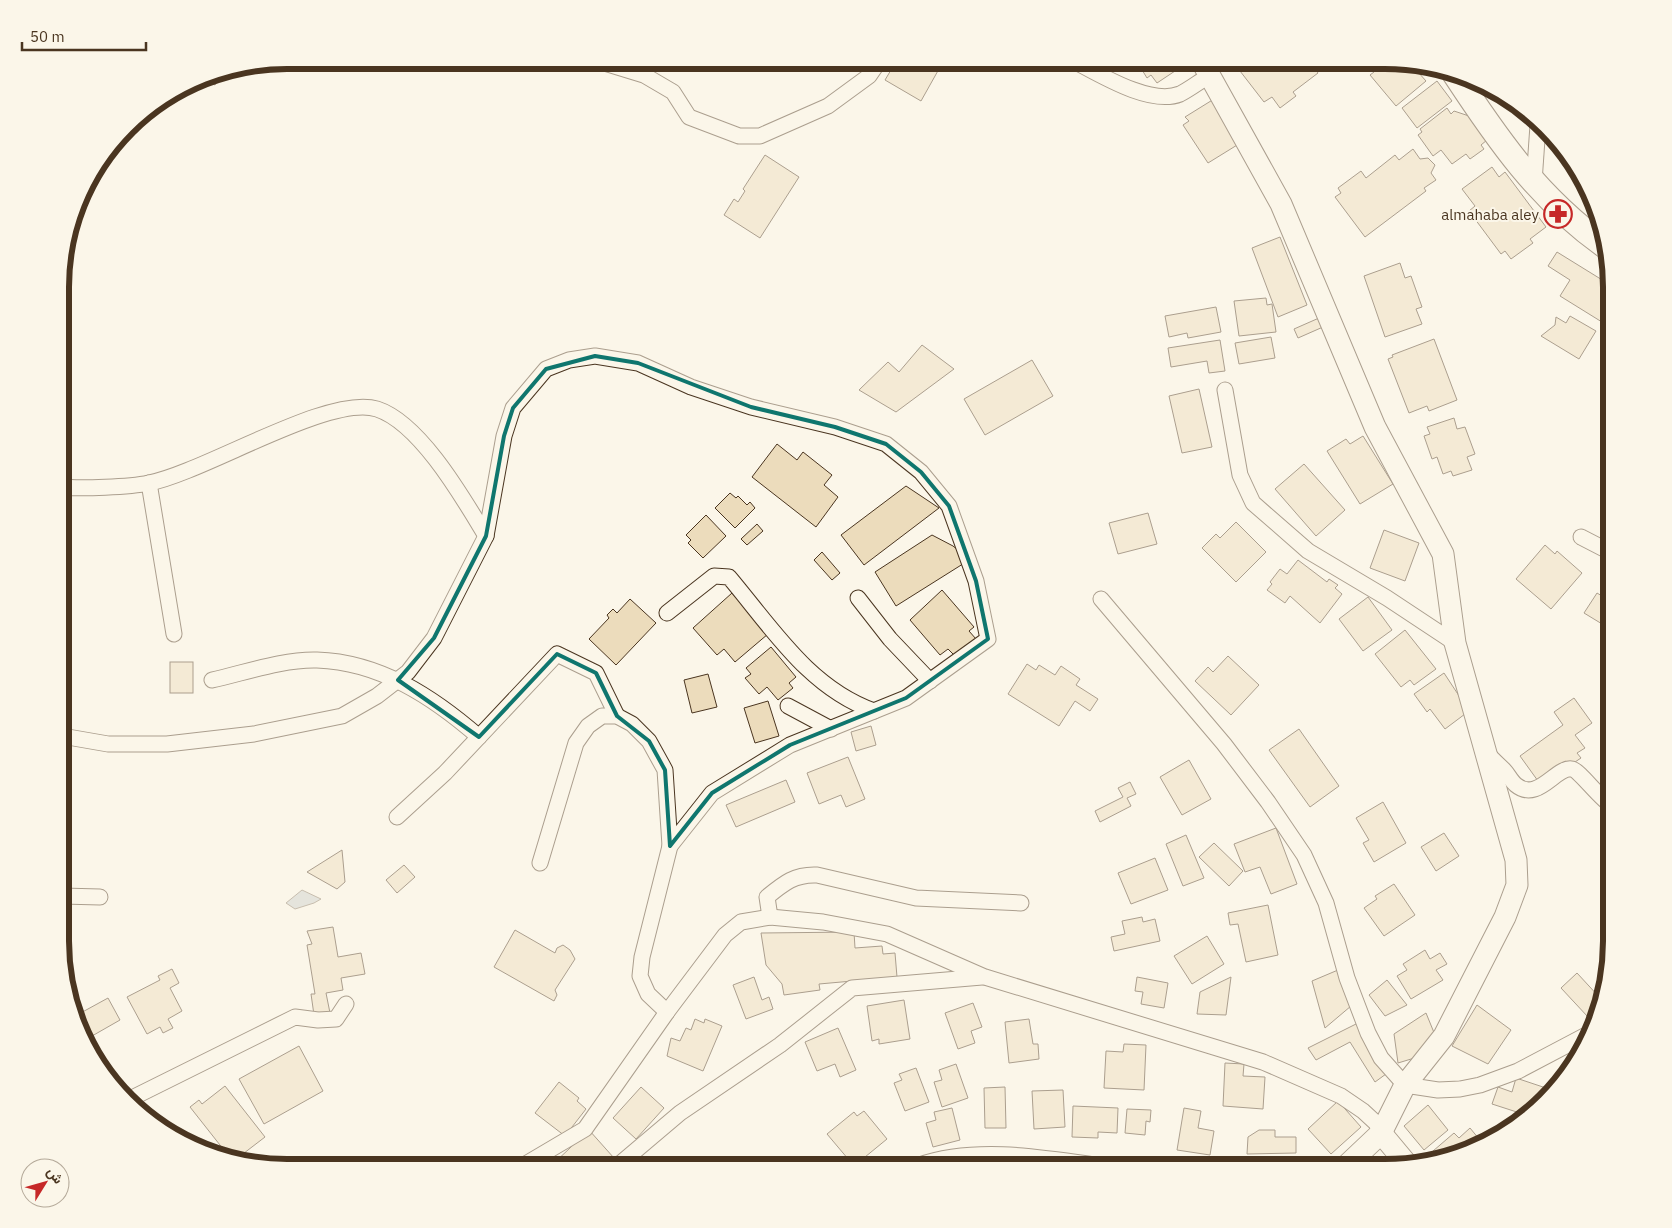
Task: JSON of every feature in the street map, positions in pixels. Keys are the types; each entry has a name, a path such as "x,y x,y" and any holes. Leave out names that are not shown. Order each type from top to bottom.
{"main road":[{"path":"1460,82 1505,149 1561,211 1598,241"}],"street":[{"path":"623,69 644,76 673,92 690,117 739,136 760,136 828,106 869,76 874,69"},
{"path":"1089,69 1158,98 1179,94 1204,69"},
{"path":"1206,69 1281,204 1375,427 1443,554 1455,643 1516,860 1517,885 1505,917 1444,1036 1405,1085 1381,1133 1354,1159"},
{"path":"1534,182 1538,132"},
{"path":"69,737 108,744 167,744 254,734 342,716 378,696 408,672 434,638 486,536 504,436 513,408 546,369 569,360 595,356 638,363 690,387 751,407 835,426 886,444 921,472 949,506 976,581 988,639 906,698 790,745 712,793 670,846"},
{"path":"1225,390 1240,475 1253,503 1308,551 1387,598 1455,643"},
{"path":"69,487 149,483 223,457 322,413 360,407 376,409 397,420 426,446 486,536"},
{"path":"149,483 174,634"},
{"path":"1581,537 1603,548"},
{"path":"667,613 714,576 729,577 800,664 851,703 874,711"},
{"path":"858,598 890,639 930,681"},
{"path":"1101,599 1224,744 1268,802 1304,855 1326,903 1347,978 1368,1033 1381,1058 1405,1085 1438,1090 1460,1089 1480,1084 1518,1071 1581,1038"},
{"path":"397,817 424,794 557,654 596,673 618,716"},
{"path":"212,680 271,666 316,660 354,666 411,686 462,722 479,737"},
{"path":"788,706 831,729"},
{"path":"540,864 576,744 588,726 602,716 618,716 632,724 649,741 665,770 670,846 642,956 640,976 648,994 667,1012"},
{"path":"1487,753 1516,786 1532,790 1543,786 1564,770 1571,769 1580,773 1603,801"},
{"path":"770,918 767,897 795,876 804,874 817,875 916,898 1021,903"},
{"path":"69,896 100,897"},
{"path":"534,1159 585,1129 667,1012 725,935 741,922 770,918 823,922 888,934 985,977 1263,1062 1341,1096 1363,1111 1376,1123 1381,1133 1402,1159"},
{"path":"625,1159 680,1113 780,1045 852,988 985,977"},
{"path":"135,1097 295,1017 318,1020 336,1019 346,1004"},
{"path":"965,1159 989,1156 1011,1159"}],"highlighted area":[{"path":"595,356 638,363 751,407 835,427 886,444 921,472 949,506 976,581 988,639 906,698 790,745 712,793 670,846 665,770 649,741 617,716 596,673 557,654 479,737 398,680 434,638 486,536 504,436 513,408 546,369"}],"shaded area":[{"path":"302,890 321,899 295,909 286,903"}],"building":[{"path":"892,69 939,69 921,101 885,80"},
{"path":"1142,69 1178,69 1157,83 1151,75 1147,78"},
{"path":"1243,69 1315,69 1318,73 1293,92 1296,96 1280,108 1272,97 1264,102 1240,71"},
{"path":"1399,69 1418,72 1426,81 1396,106 1370,75 1374,72 1372,70"},
{"path":"1437,81 1452,101 1417,128 1402,108"},
{"path":"1214,99 1242,142 1208,163 1183,125 1189,121 1185,117"},
{"path":"1447,108 1451,114 1454,111 1469,116 1487,140 1481,145 1484,149 1470,159 1466,154 1452,164 1441,150 1433,156 1418,135 1422,132 1420,129"},
{"path":"1413,149 1420,159 1428,158 1435,165 1431,173 1436,180 1424,188 1426,191 1365,237 1335,197 1341,193 1338,188 1361,171 1366,178 1395,155 1399,160"},
{"path":"765,155 799,177 760,238 724,215 734,199 738,202 745,191 743,189"},
{"path":"1492,167 1499,177 1505,172 1546,227 1530,239 1533,243 1511,259 1505,251 1501,254 1469,211 1475,206 1462,189"},
{"path":"1280,237 1307,305 1278,317 1252,248"},
{"path":"1557,252 1603,280 1603,323 1560,296 1570,280 1548,266"},
{"path":"1400,263 1405,278 1411,276 1422,307 1416,309 1422,324 1385,337 1364,276"},
{"path":"1266,298 1267,305 1272,304 1276,332 1239,336 1234,301"},
{"path":"1216,307 1221,332 1188,338 1187,333 1169,337 1165,316"},
{"path":"1570,316 1596,331 1579,359 1541,336 1555,325 1556,317 1566,323"},
{"path":"1319,318 1323,327 1298,338 1294,329"},
{"path":"1271,337 1275,358 1239,364 1235,343"},
{"path":"1434,339 1457,400 1429,411 1427,406 1409,413 1388,359 1393,357 1392,355"},
{"path":"1220,340 1225,371 1209,373 1207,361 1171,367 1168,348"},
{"path":"922,345 954,369 896,412 859,390 888,362 899,372"},
{"path":"1032,360 1053,396 985,435 964,399"},
{"path":"1199,389 1212,447 1182,453 1169,396"},
{"path":"1454,418 1457,429 1465,427 1475,454 1467,457 1472,470 1453,476 1451,471 1443,474 1437,457 1432,459 1424,436 1430,434 1427,427"},
{"path":"1363,436 1393,484 1360,504 1327,451 1346,439 1350,444"},
{"path":"777,444 797,460 803,452 832,475 824,485 838,497 816,527 752,477"},
{"path":"1304,464 1345,510 1316,536 1275,489"},
{"path":"906,486 939,508 864,565 841,535"},
{"path":"730,493 736,498 738,496 747,505 750,502 755,508 735,528 715,508"},
{"path":"1148,513 1157,544 1118,554 1109,523"},
{"path":"706,515 726,536 703,558 688,543 691,540 686,535"},
{"path":"1236,522 1266,552 1236,582 1202,548 1216,534 1220,538"},
{"path":"757,524 763,531 747,545 741,539"},
{"path":"1384,530 1419,543 1405,581 1370,568"},
{"path":"932,535 953,546 963,554 966,562 896,606 875,572"},
{"path":"1545,545 1555,554 1557,551 1582,573 1551,609 1516,579"},
{"path":"822,552 840,573 832,580 814,560"},
{"path":"1298,560 1327,582 1329,579 1338,585 1335,588 1342,594 1320,623 1290,596 1285,603 1267,590 1272,584 1270,582 1280,569 1287,574"},
{"path":"942,590 974,627 969,631 976,639 956,657 948,649 940,655 910,620"},
{"path":"732,593 768,634 735,662 724,649 717,655 693,628"},
{"path":"1597,593 1602,596 1603,594 1603,625 1584,613"},
{"path":"1368,597 1392,630 1363,651 1339,619"},
{"path":"630,599 656,623 616,665 589,639 609,618 607,615 613,609 617,613"},
{"path":"1405,630 1436,669 1414,685 1410,680 1401,687 1375,654"},
{"path":"771,647 796,677 789,683 793,688 778,700 767,687 759,694 745,678 751,674 746,668"},
{"path":"1228,656 1259,685 1231,715 1195,681 1208,667 1213,672"},
{"path":"170,662 193,662 193,693 170,693"},
{"path":"1027,664 1036,670 1039,665 1055,675 1061,666 1080,679 1076,685 1098,699 1090,711 1075,701 1059,726 1008,694"},
{"path":"1444,673 1469,711 1445,729 1430,709 1427,712 1414,694"},
{"path":"708,674 717,707 692,713 684,680"},
{"path":"1574,698 1592,723 1575,735 1585,748 1577,753 1581,758 1569,766 1566,761 1538,781 1520,756 1563,725 1554,712"},
{"path":"768,701 779,736 755,743 744,708"},
{"path":"871,726 876,745 856,751 851,732"},
{"path":"1299,729 1339,786 1310,807 1269,750"},
{"path":"848,757 865,799 846,807 841,795 819,804 807,773"},
{"path":"1189,760 1211,799 1182,815 1160,777"},
{"path":"786,780 795,802 736,827 726,805"},
{"path":"1130,782 1136,794 1127,798 1131,806 1100,822 1095,811 1123,797 1118,788"},
{"path":"1383,802 1406,843 1374,862 1363,843 1369,840 1356,818"},
{"path":"1276,828 1297,884 1271,894 1260,867 1245,872 1234,844"},
{"path":"1444,833 1459,856 1436,871 1421,847"},
{"path":"1186,835 1204,878 1183,886 1166,844"},
{"path":"1214,843 1243,871 1229,886 1199,857"},
{"path":"342,850 345,882 337,889 307,872"},
{"path":"1155,858 1168,890 1131,904 1118,873"},
{"path":"404,865 415,877 397,893 386,880"},
{"path":"1394,884 1415,915 1384,936 1364,908 1377,899 1375,896"},
{"path":"1268,905 1278,955 1246,962 1238,924 1230,925 1228,913"},
{"path":"1142,917 1143,922 1155,919 1160,941 1114,951 1111,937 1125,934 1122,921"},
{"path":"333,927 338,957 361,953 365,974 341,978 343,990 326,993 330,1013 314,1015 311,994 315,994 307,945 312,944 307,931"},
{"path":"515,930 555,953 557,948 563,945 570,950 575,959 555,990 557,995 554,1001 494,967"},
{"path":"854,932 855,948 882,946 883,954 895,953 897,977 819,984 820,990 784,995 782,984 766,965 761,933"},
{"path":"1207,936 1224,964 1192,984 1174,956"},
{"path":"1425,950 1430,959 1440,953 1447,964 1436,970 1443,980 1411,999 1397,976 1407,970 1403,964"},
{"path":"172,969 179,983 170,988 182,1011 168,1019 173,1028 163,1033 160,1027 147,1034 127,997 160,980 158,976"},
{"path":"1338,970 1351,1006 1325,1028 1312,981"},
{"path":"1577,973 1597,994 1591,1014 1588,1017 1561,988"},
{"path":"754,977 762,1000 769,997 773,1009 746,1019 733,985"},
{"path":"1137,977 1168,983 1164,1008 1141,1004 1143,992 1135,991"},
{"path":"1231,977 1226,1015 1197,1014 1200,992"},
{"path":"1387,980 1407,1005 1385,1016 1369,995"},
{"path":"108,998 120,1020 90,1037 81,1013"},
{"path":"904,1000 910,1039 879,1044 879,1039 872,1041 867,1006"},
{"path":"973,1003 982,1027 971,1031 975,1043 958,1049 945,1013"},
{"path":"1477,1005 1511,1030 1488,1064 1452,1046"},
{"path":"1426,1013 1435,1035 1421,1056 1398,1063 1394,1034"},
{"path":"695,1019 704,1023 705,1019 722,1026 703,1071 667,1056 671,1038 680,1041 686,1028 691,1030"},
{"path":"1029,1019 1033,1044 1038,1044 1039,1059 1009,1063 1005,1022"},
{"path":"1358,1023 1386,1074 1375,1082 1350,1042 1316,1060 1308,1048"},
{"path":"838,1028 856,1070 840,1077 835,1064 817,1071 805,1042"},
{"path":"1124,1044 1146,1045 1144,1090 1104,1088 1106,1051 1123,1052"},
{"path":"299,1046 323,1091 264,1124 239,1079"},
{"path":"1225,1063 1244,1064 1243,1076 1265,1077 1263,1109 1223,1106"},
{"path":"956,1064 968,1098 942,1107 934,1082 942,1080 939,1070"},
{"path":"916,1068 929,1102 905,1111 894,1083 902,1080 899,1074"},
{"path":"1516,1078 1546,1088 1519,1113 1492,1104 1498,1087 1512,1092"},
{"path":"559,1082 579,1098 577,1101 586,1109 565,1136 535,1113"},
{"path":"225,1086 265,1137 242,1155 224,1150 190,1107 199,1100 202,1104"},
{"path":"641,1087 664,1108 636,1139 613,1118"},
{"path":"1005,1087 1006,1128 985,1128 984,1088"},
{"path":"1063,1090 1065,1127 1034,1129 1032,1091"},
{"path":"1338,1101 1361,1127 1331,1154 1308,1129"},
{"path":"1428,1105 1448,1130 1424,1150 1404,1126"},
{"path":"1073,1106 1118,1108 1117,1133 1098,1132 1098,1138 1072,1137"},
{"path":"952,1108 960,1140 933,1147 926,1123 936,1120 934,1112"},
{"path":"1184,1108 1201,1111 1198,1128 1214,1131 1210,1155 1177,1150"},
{"path":"1127,1109 1151,1110 1150,1122 1146,1121 1145,1135 1125,1133"},
{"path":"864,1111 887,1139 863,1159 848,1159 827,1134 854,1112 857,1116"},
{"path":"1470,1128 1479,1139 1442,1152 1435,1154 1433,1151 1454,1133 1459,1138"},
{"path":"589,1130 614,1158 613,1159 558,1159"},
{"path":"1259,1130 1275,1130 1275,1137 1296,1137 1296,1153 1247,1154 1248,1137"}],"place":[{"name":"almahaba aley","path":"1558,214"}]}
